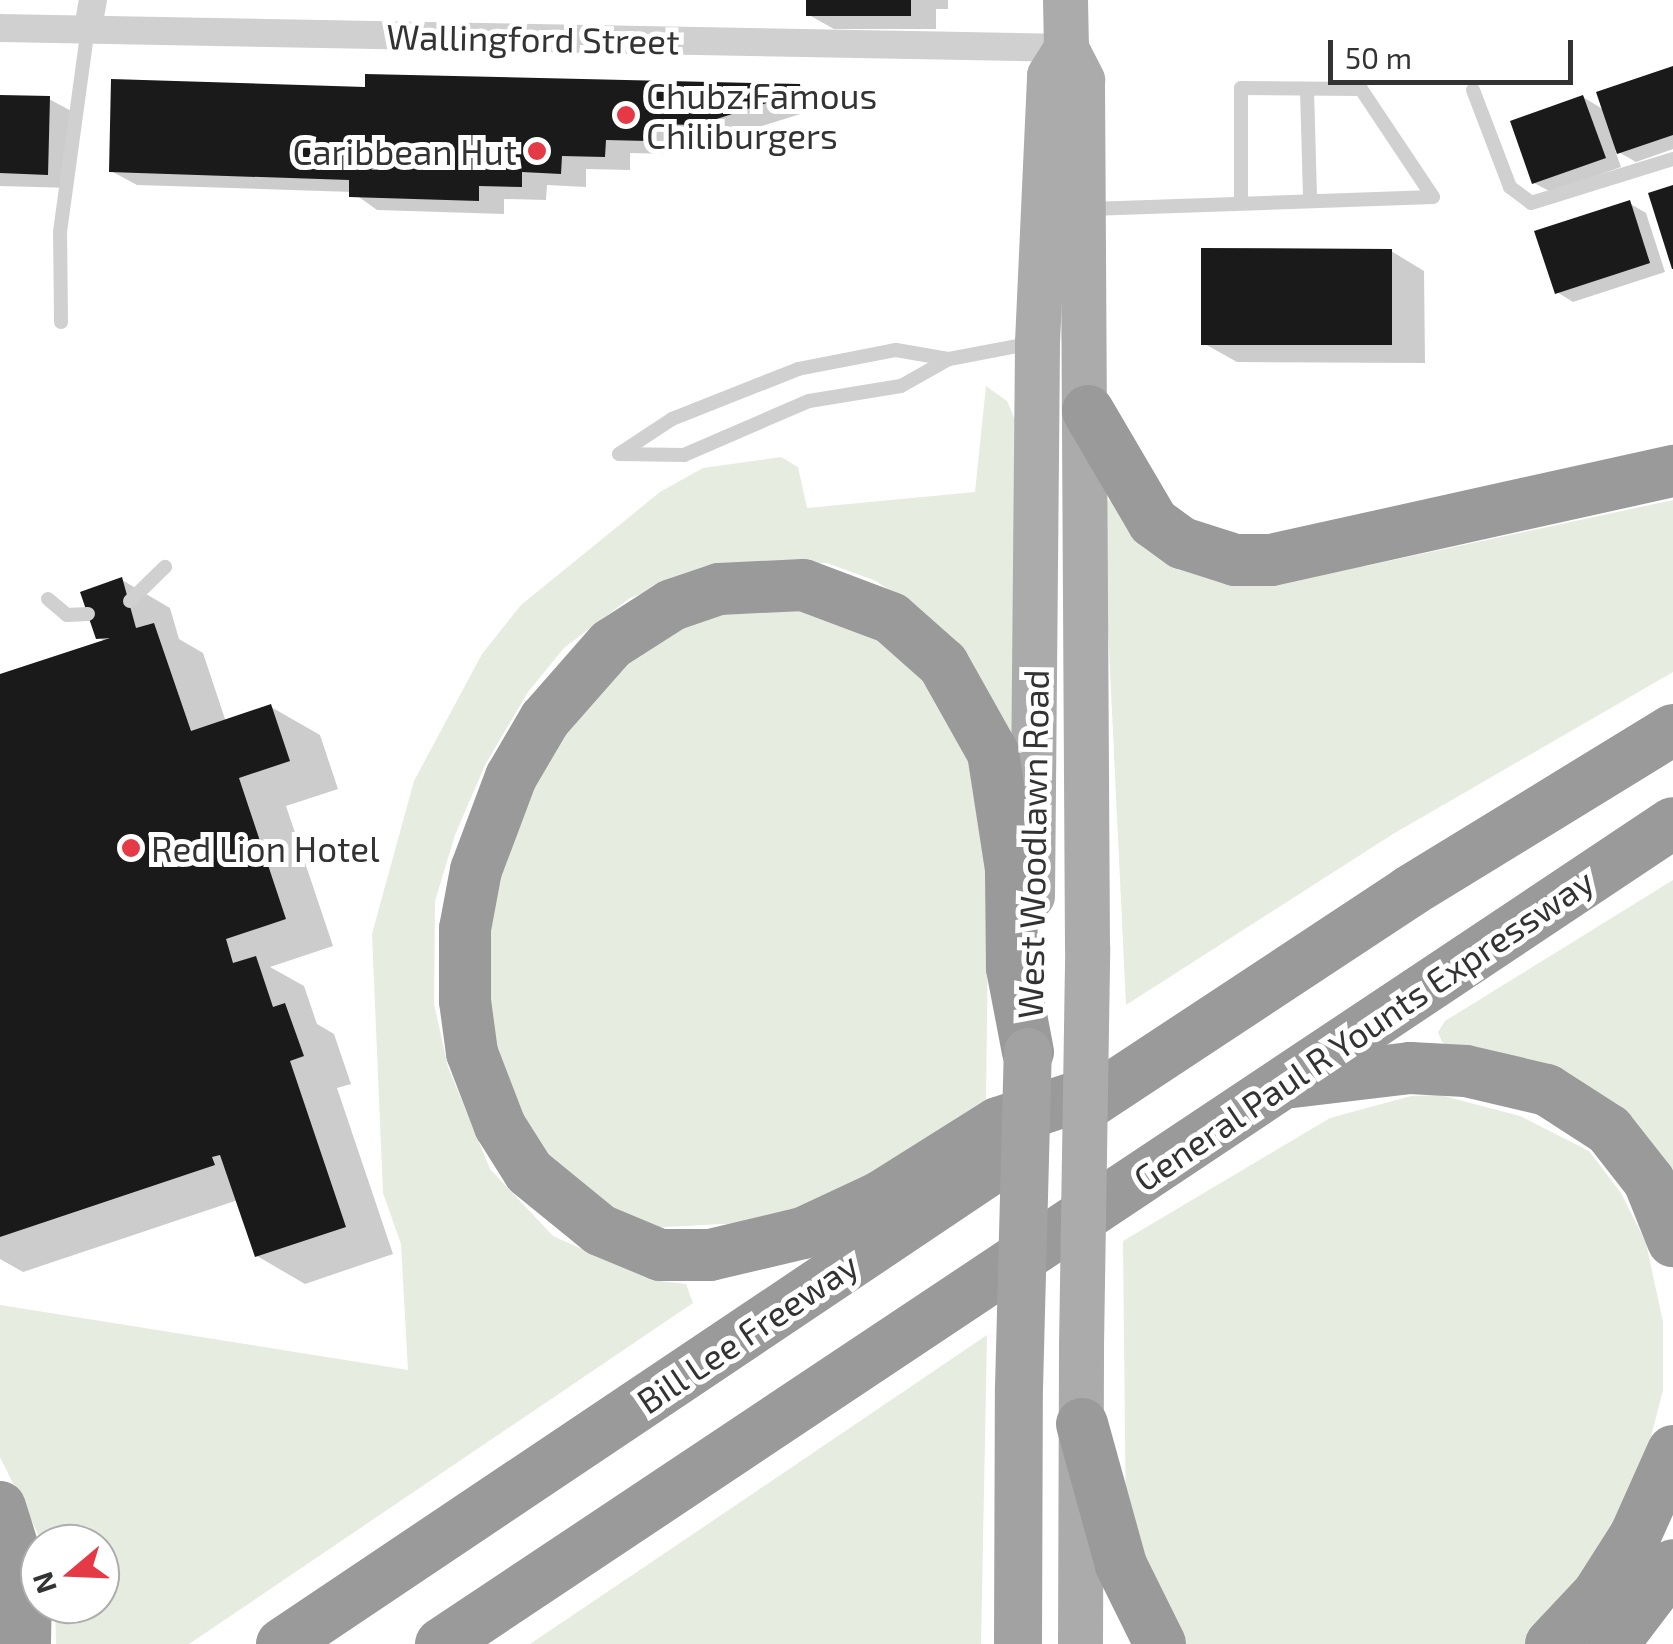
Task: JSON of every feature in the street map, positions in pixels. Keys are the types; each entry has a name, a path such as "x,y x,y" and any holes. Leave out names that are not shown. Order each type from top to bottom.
{"highway":[{"path":"1088,412 1153,522 1182,543 1234,560 1271,560 1673,471"},
{"path":"1028,1052 1010,869 992,754 972,706 928,646 891,618 803,585 718,589 672,605 588,666 545,719 511,777 476,870 465,929 472,1053 500,1126 529,1172 562,1204 600,1230 660,1255 710,1255 803,1233 880,1197 998,1122 1119,1083"},
{"name":"Bill Lee Freeway","path":"282,1644 1119,1083 1673,730"},
{"name":"General Paul R Younts Expressway","path":"441,1644 1673,823"},
{"name":"West Woodlawn Road","path":"1018,1644 1019,1388 1028,1052"},
{"path":"1286,1083 1410,1068 1466,1071 1547,1090 1609,1130 1649,1181 1673,1241"},
{"path":"1082,1424 1121,1566 1160,1644"},
{"path":"1551,1644 1598,1594 1636,1536 1673,1452"},
{"path":"0,1507 26,1590 26,1644"},
{"path":"1613,1644 1673,1565"}],"main road":[{"name":"West Woodlawn Road","path":"1065,0 1066,48 1082,80 1085,210 1062,340 1088,412 1080,1644"},
{"name":"West Woodlawn Road","path":"1023,988 1062,340 1049,75 1066,48"}],"street":[{"path":"88,28 93,0"},
{"name":"Wallingford Street","path":"0,28 1066,48"}],"lane":[{"path":"61,322 60,232 88,28"},
{"path":"1085,210 1433,196 1361,89 1241,88 1242,201"},
{"path":"1307,88 1310,199"},
{"path":"1474,90 1510,186 1531,203 1673,160"},
{"path":"949,359 902,386 809,401 684,455 619,454 672,419 798,369 896,350 949,359 1062,340"},
{"path":"130,601 165,567"},
{"path":"48,598 67,615 88,614"}],"shaded area":[{"path":"986,386 1007,401 1016,422 1016,743 911,605 876,581 827,563 716,565 630,598 564,648 528,692 485,765 455,835 435,901 434,1004 448,1067 490,1169 553,1236 651,1280 686,1284 693,1303 189,1644 56,1644 56,1624 120,1624 120,1524 33,1524 0,1457 0,1305 408,1370 401,1244 383,1193 372,934 414,781 482,654 521,605 660,492 703,468 781,457 798,467 807,508 975,492"},
{"path":"1113,499 1128,524 1366,566 1673,500 1673,672 1393,834 1126,1005 1102,502"},
{"path":"801,609 864,632 902,658 931,687 969,755 989,861 986,1101 868,1180 762,1222 644,1228 551,1172 495,1068 485,911 539,765 630,658 705,615"},
{"path":"1673,880 1673,1190 1442,1042 1438,1032 1445,1021"},
{"path":"1440,1095 1520,1116 1589,1151 1621,1193 1646,1243 1663,1322 1663,1390 1645,1460 1608,1543 1525,1644 1174,1644 1126,1528 1123,1241 1330,1118 1411,1096"},
{"path":"987,1335 981,1644 530,1644 708,1524"}],"building":[{"path":"806,0 911,0 911,16 806,16"},
{"path":"1673,66 1673,135 1617,154 1596,92"},
{"path":"365,74 800,84 801,92 698,125 648,124 648,141 606,140 605,157 562,156 561,174 522,172 522,187 479,186 479,201 349,197 349,180 109,172 111,79 365,87"},
{"path":"0,95 50,96 48,175 0,173"},
{"path":"1583,95 1606,158 1532,184 1510,121"},
{"path":"1673,185 1673,269 1672,269 1648,193"},
{"path":"1630,200 1650,263 1555,294 1534,231"},
{"path":"1201,248 1392,249 1392,345 1201,345"},
{"name":"Red Lion Hotel","path":"122,577 136,628 154,623 191,731 271,704 290,761 239,778 286,919 226,939 233,963 256,956 273,1007 285,1003 304,1056 290,1061 346,1227 255,1257 220,1155 212,1157 215,1165 0,1237 0,674 110,638 96,639 80,592"}],"place":[{"name":"Chubz Famous Chiliburgers","path":"626,115"},
{"name":"Caribbean Hut","path":"537,151"},
{"name":"Red Lion Hotel","path":"131,848"}]}
